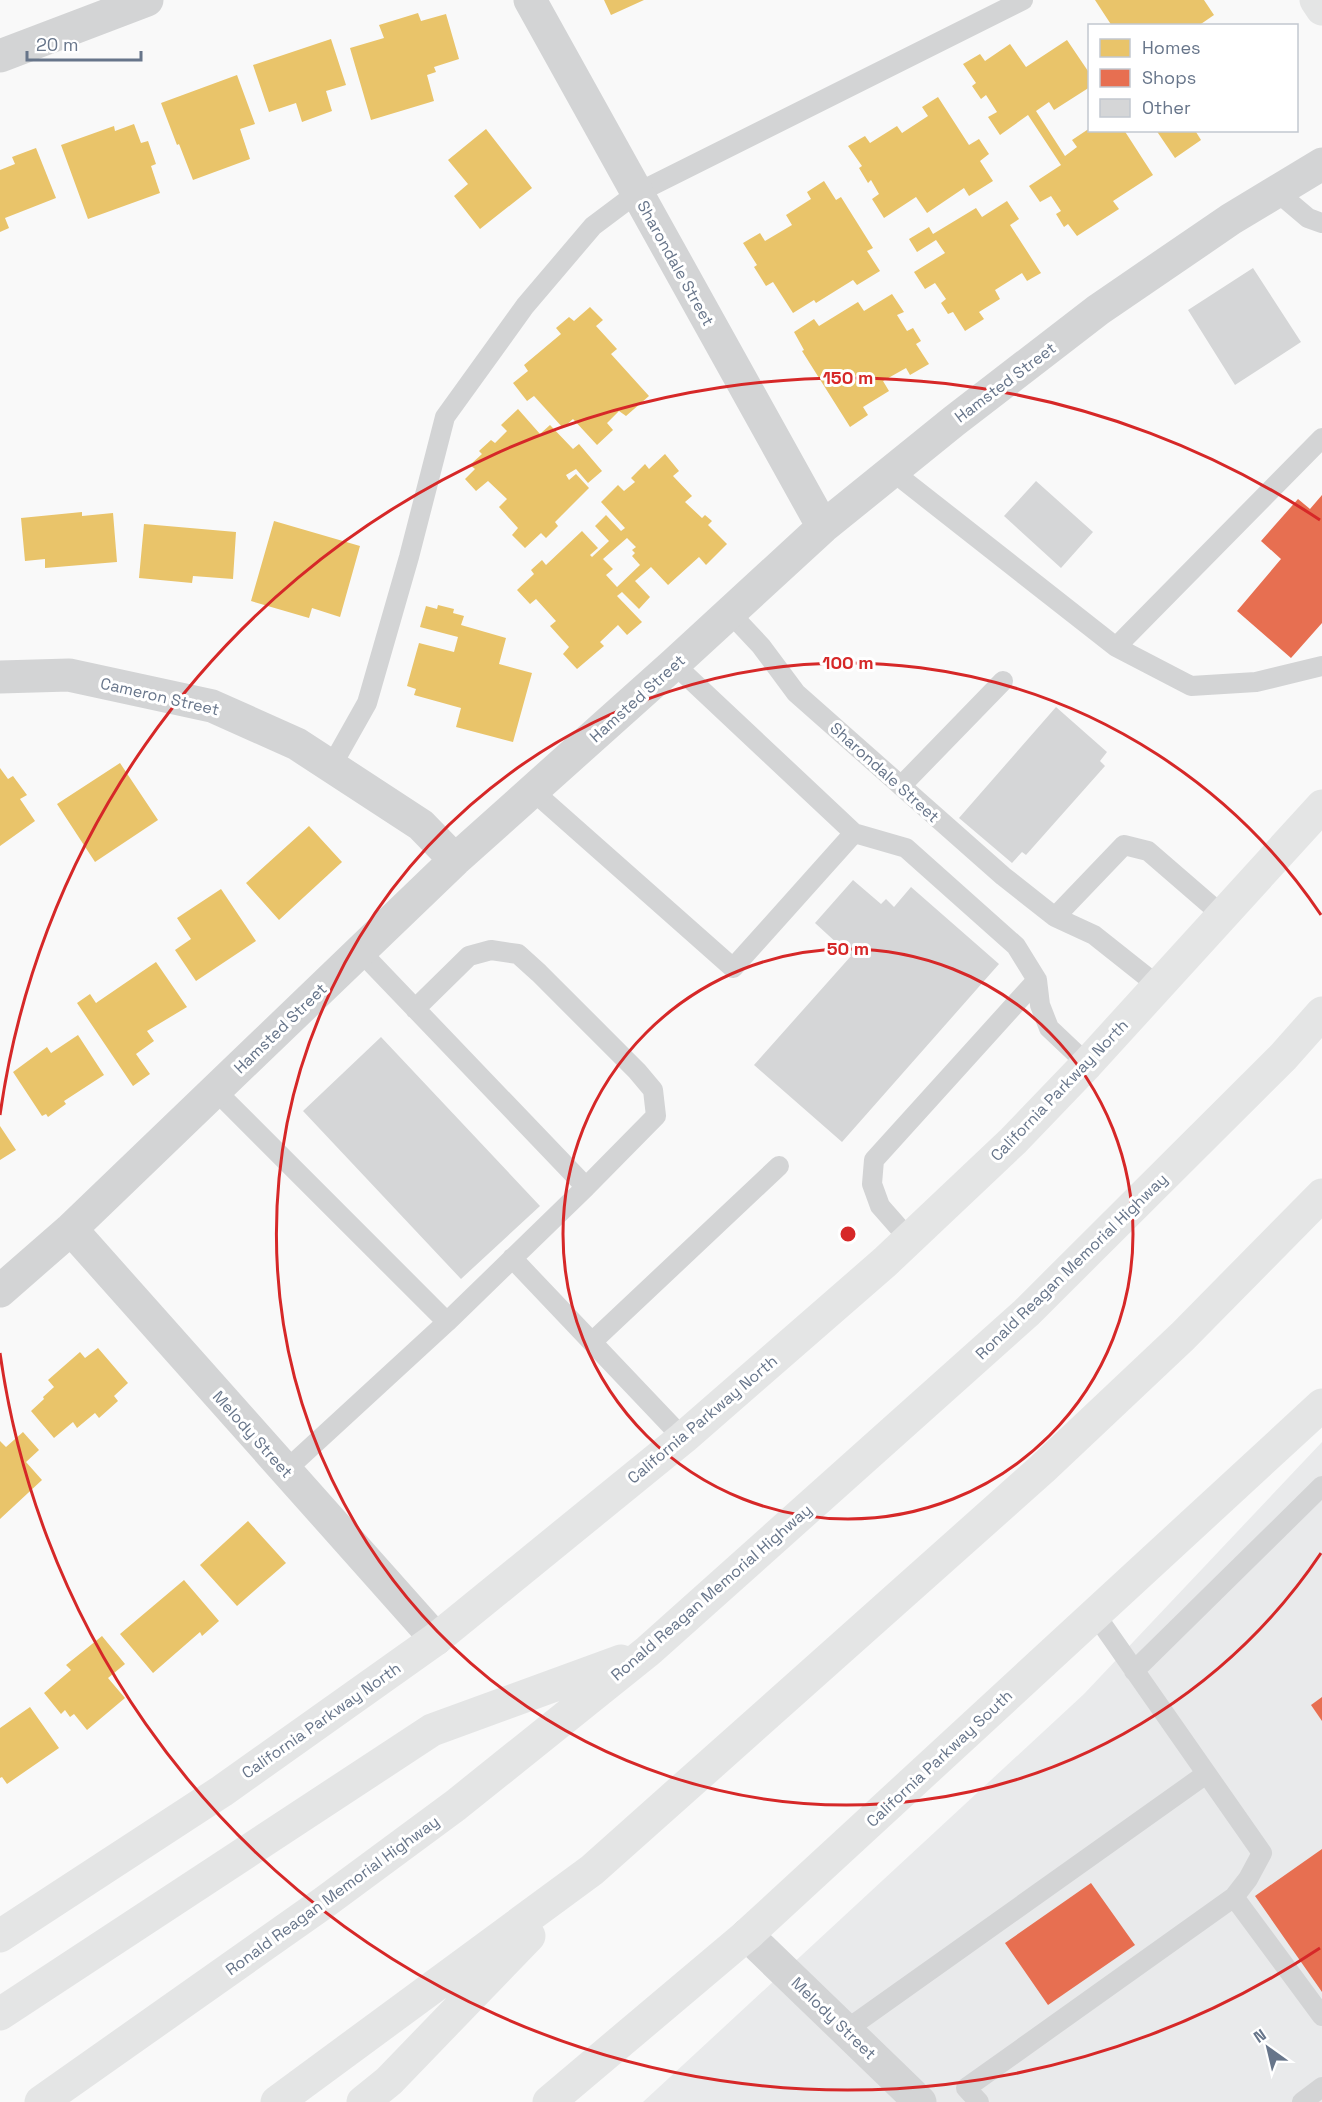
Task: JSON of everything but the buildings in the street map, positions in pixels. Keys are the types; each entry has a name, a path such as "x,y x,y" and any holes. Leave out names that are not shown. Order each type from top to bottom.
{"main road":[{"path":"1316,0 1322,9"},
{"name":"California Parkway North","path":"0,1936 222,1791 436,1639 683,1438 909,1239 1013,1141 1087,1064 1322,806"},
{"name":"Ronald Reagan Memorial Highway","path":"41,2102 389,1855 456,1805 648,1651 1026,1313 1283,1057 1322,1012"},
{"path":"363,2102 389,2081 592,1870 1041,1469 1183,1336 1322,1196"},
{"name":"California Parkway South","path":"549,2102 747,1935 1322,1405"},
{"path":"0,2014 432,1730 648,1651"},
{"path":"277,2102 592,1870"}],"street":[{"path":"0,56 147,0"},
{"name":"Sharondale Street","path":"530,0 823,527"},
{"name":"Hamsted Street","path":"0,1292 71,1229 455,861 823,527 954,421 1098,310 1231,219 1322,164"},
{"name":"Cameron Street","path":"0,677 69,675 212,706 297,744 421,825 455,861"},
{"name":"Melody Street","path":"71,1229 436,1639"},
{"name":"Melody Street","path":"747,1935 920,2102"}],"lane":[{"path":"331,767 367,703 409,557 445,417 525,306 593,226 637,193 1023,0"},
{"path":"1276,191 1308,218 1322,223"},
{"path":"1116,647 1322,438"},
{"path":"892,471 1116,647 1191,686 1256,682 1322,666"},
{"name":"Sharondale Street","path":"730,613 761,646 796,693 1003,876 1055,918 1094,934 1157,985"},
{"path":"674,664 854,833 906,848 1016,946 1037,980 1040,1005 1049,1028 1087,1064"},
{"path":"901,786 1003,681"},
{"path":"533,791 733,968 854,833"},
{"path":"1055,918 1124,844 1148,851 1222,915"},
{"path":"286,1470 447,1322 656,1116 653,1090 637,1071 518,954 490,950 469,956 415,1009"},
{"path":"360,951 586,1187"},
{"path":"909,1239 880,1206 872,1184 874,1160 1037,980"},
{"path":"214,1090 447,1322"},
{"path":"592,1342 779,1166"},
{"path":"512,1258 683,1438"},
{"path":"1134,1671 1322,1486"},
{"path":"979,2102 966,2088 1234,1897 1248,1879 1262,1853 1095,1614"},
{"path":"846,2030 1206,1774"},
{"path":"1234,1897 1322,2016"},
{"path":"1302,2102 1322,2087"}],"shaded area":[{"path":"1322,1442 1322,2102 643,2102 1084,1694"}]}
